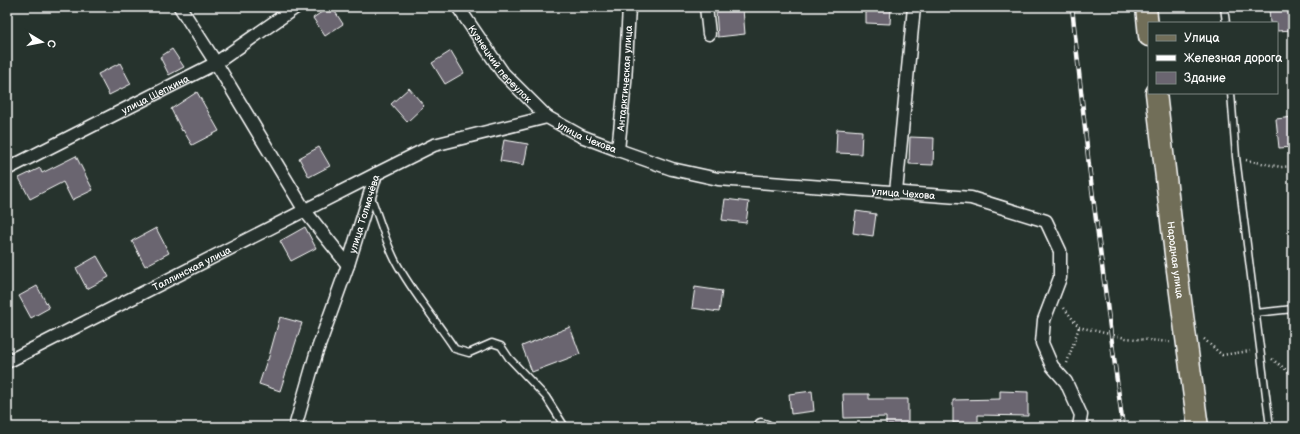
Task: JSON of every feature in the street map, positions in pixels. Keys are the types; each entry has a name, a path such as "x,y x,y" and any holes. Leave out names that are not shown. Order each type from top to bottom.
{"main road":[{"path":"1146,7 1148,26"},
{"name":"Народная улица","path":"1156,94 1176,263 1198,427"}],"street":[{"path":"180,7 216,63 305,211 348,265"},
{"name":"улица Щепкина","path":"7,169 216,63 296,7"},
{"name":"Кузнецкий переулок","path":"458,7 503,73 548,117"},
{"name":"Антарктическая улица","path":"618,150 625,83 629,7"},
{"path":"706,7 709,34"},
{"path":"896,192 914,7"},
{"name":"улица Чехова","path":"548,117 581,136 618,150 672,169 718,179 971,198 1046,221 1060,251 1060,278 1044,320 1042,343 1052,366 1066,382 1081,415 1079,427"},
{"name":"улица Толмачёва","path":"295,427 316,354 348,265 376,174 434,145 548,117"},
{"name":"Таллинская улица","path":"7,362 376,174"}],"lane":[{"path":"1224,7 1226,22"},
{"path":"1231,94 1236,157 1270,427"},
{"path":"369,194 395,260 419,298 455,349 469,353 492,343 501,346 509,358 546,397 565,427"},
{"path":"1255,313 1293,309"}],"path":[{"path":"1236,157 1281,167 1293,166"},
{"path":"1054,294 1079,327 1062,378"}],"building":[{"path":"329,7 332,7 343,24 325,36 313,18"},
{"path":"866,7 891,7 890,24 866,23"},
{"path":"1269,7 1293,7 1293,30 1278,31 1278,22 1270,22"},
{"path":"743,9 745,34 718,37 716,11"},
{"path":"172,49 184,67 169,75 160,57"},
{"path":"451,51 464,73 445,84 432,63"},
{"path":"120,63 131,84 109,95 98,74"},
{"path":"409,88 424,106 407,122 391,104"},
{"path":"197,92 219,131 192,145 183,130 182,131 171,109"},
{"path":"1293,117 1293,147 1279,148 1276,119"},
{"path":"837,129 862,131 861,154 836,153"},
{"path":"910,137 934,138 933,165 909,164"},
{"path":"504,140 528,144 524,165 500,161"},
{"path":"319,147 330,166 309,177 299,158"},
{"path":"76,156 93,190 72,200 63,182 30,199 19,178 40,168 42,173"},
{"path":"725,199 749,202 746,223 722,220"},
{"path":"856,211 876,214 873,236 853,233"},
{"path":"305,227 316,248 291,261 280,241"},
{"path":"156,228 169,253 145,266 132,241"},
{"path":"97,256 109,277 87,289 76,268"},
{"path":"37,286 49,308 31,318 19,296"},
{"path":"695,287 722,291 719,312 692,308"},
{"path":"280,317 302,323 280,391 259,384 268,360"},
{"path":"570,327 580,354 532,372 522,346"},
{"path":"812,391 814,411 791,414 789,394"},
{"path":"1000,391 1028,392 1028,416 978,415 978,423 953,423 953,400 1000,399"},
{"path":"843,394 869,394 869,399 908,399 908,425 886,425 886,417 844,418"}],"railway":[{"path":"1072,7 1089,166 1123,427"}]}
